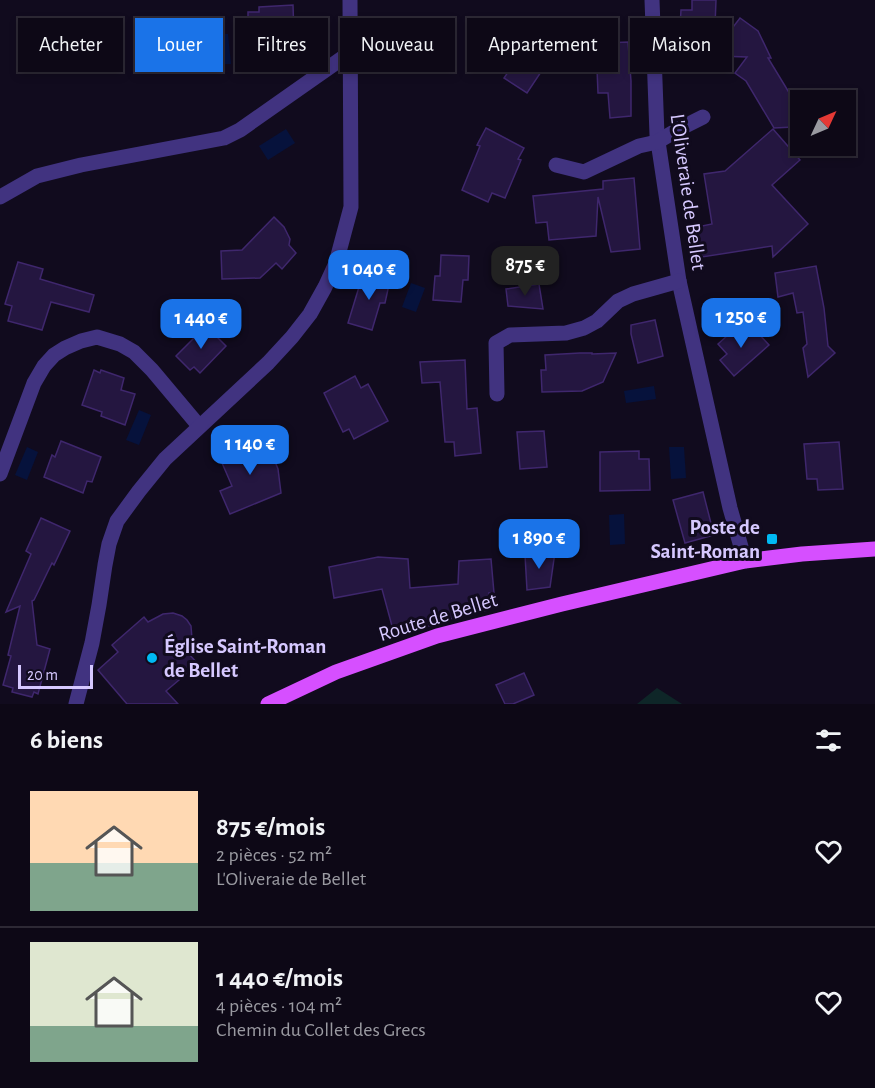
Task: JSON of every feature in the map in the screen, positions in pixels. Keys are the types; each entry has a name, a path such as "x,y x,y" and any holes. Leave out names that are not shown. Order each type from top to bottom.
{"main road":[{"name":"Route de Bellet","path":"268,704 336,672 437,636 562,604 745,561 875,549"}],"street":[{"path":"350,0 350,18"},
{"name":"L'Oliveraie de Bellet","path":"651,0 657,142 679,281 730,508 745,561"},
{"path":"0,197 37,176 81,165 224,138 240,130 340,60"},
{"path":"76,704 92,643 109,544 117,521 165,459 268,363 292,337 310,314 336,263 347,229 351,207 351,72"},
{"path":"556,165 584,171 639,146 657,142 703,117"},
{"path":"497,394 496,343 510,335 566,333 584,328 597,321 618,301 633,294 679,281"},
{"path":"0,474 34,383 44,366 65,348 97,337 120,344 134,352 199,426"}],"green space":[{"path":"657,688 682,704 637,704"}],"shaded area":[{"path":"223,34 228,34 231,64 223,64"},
{"path":"286,129 295,143 268,160 259,146"},
{"path":"411,283 425,288 416,312 402,307"},
{"path":"654,386 656,399 626,403 624,391"},
{"path":"139,410 151,415 139,445 126,440"},
{"path":"27,447 38,452 27,480 15,475"},
{"path":"669,447 684,447 686,478 671,479"},
{"path":"624,514 625,544 610,545 609,515"}],"building":[{"path":"692,0 716,0 715,18 681,18 681,10 692,10"},
{"path":"293,5 293,18 248,18 248,12 259,12 259,7"},
{"path":"740,18 758,31 771,58 768,58 790,94 790,127 774,128 746,81 735,73 747,57 732,56 732,28"},
{"path":"618,42 628,42 631,116 610,118 608,93 598,93 597,72 618,72"},
{"path":"508,72 541,72 527,93 504,78"},
{"path":"486,128 524,148 505,198 492,193 488,202 462,190 480,146 477,145"},
{"path":"773,129 790,149 790,156 797,156 800,160 772,185 808,224 773,257 772,246 702,257 697,227 712,224 704,174 725,171"},
{"path":"634,178 640,249 611,252 598,197 596,236 549,240 547,222 536,223 533,196 603,189 603,181"},
{"path":"274,217 284,227 290,239 289,245 296,253 282,269 276,263 260,278 222,279 221,251 242,250"},
{"path":"441,255 469,256 468,280 463,280 461,302 433,300 435,276 440,276"},
{"path":"18,262 43,269 40,279 94,295 89,312 51,302 42,330 8,321 12,306 5,304"},
{"path":"816,266 828,346 835,353 808,377 803,348 807,344 803,312 797,313 793,293 778,297 775,273"},
{"path":"363,274 390,280 385,303 380,303 372,330 348,323"},
{"path":"539,284 543,309 508,306 506,289"},
{"path":"655,320 663,356 638,363 631,325"},
{"path":"206,326 226,346 200,373 194,367 190,370 176,356"},
{"path":"738,326 746,335 749,332 757,332 769,345 734,376 720,360 727,354 718,344"},
{"path":"616,353 603,382 582,391 542,392 541,370 546,370 545,355"},
{"path":"465,360 467,409 477,408 481,453 455,456 454,442 445,442 440,382 422,383 420,362"},
{"path":"94,370 100,373 101,370 124,378 121,390 135,394 125,425 101,416 102,412 82,405"},
{"path":"355,376 361,388 368,384 388,421 354,439 349,429 343,432 324,393"},
{"path":"544,431 547,467 520,469 517,432"},
{"path":"265,437 278,469 281,493 230,514 220,491 232,486 219,456"},
{"path":"61,441 101,457 92,482 87,481 83,493 44,477 52,455 55,457"},
{"path":"839,442 843,489 818,490 817,479 807,479 804,444"},
{"path":"639,451 639,459 649,459 650,490 600,491 600,452"},
{"path":"703,492 714,535 685,543 673,500"},
{"path":"41,518 70,531 54,565 52,563 32,601 37,645 50,649 38,694 34,692 32,697 12,692 13,688 3,685 20,606 6,612 31,554 26,551"},
{"path":"555,552 550,587 527,590 525,555"},
{"path":"378,557 408,559 410,588 458,584 459,561 491,559 494,593 489,593 489,610 450,619 395,637 382,589 334,598 329,567"},
{"name":"Église Saint-Roman de Bellet","path":"173,613 182,616 191,626 192,639 188,653 198,664 166,691 178,704 127,704 98,670 118,652 112,645 144,617 148,622 163,614"},
{"path":"524,673 534,695 513,704 505,704 496,685"}],"place":[{"name":"Poste de Saint-Roman","path":"772,539"},
{"name":"Église Saint-Roman de Bellet","path":"152,658"}]}
